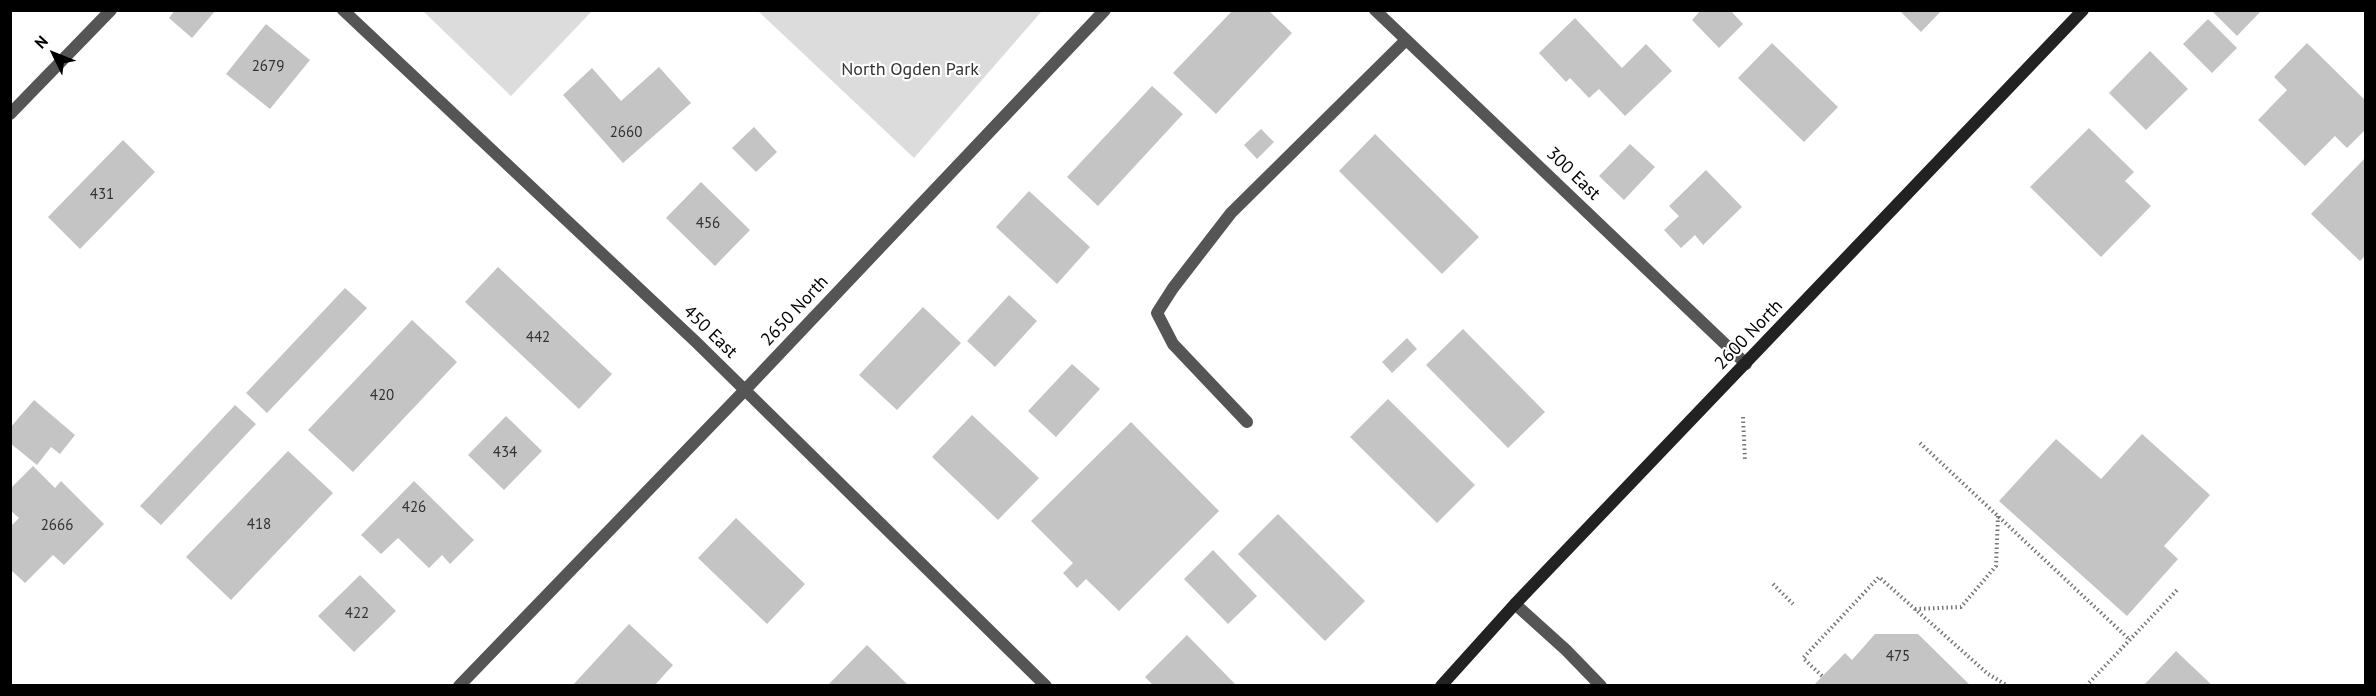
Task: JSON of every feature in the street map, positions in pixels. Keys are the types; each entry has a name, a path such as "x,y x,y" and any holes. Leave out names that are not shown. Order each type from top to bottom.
{"main road":[{"name":"2600 North","path":"1441,686 1515,604 2083,10"}],"street":[{"path":"10,114 111,10"},
{"name":"450 East","path":"342,10 696,342 1046,686"},
{"name":"2650 North","path":"459,686 744,391 1105,10"},
{"name":"300 East","path":"1375,10 1746,364"},
{"path":"1247,422 1173,344 1157,313 1173,288 1231,213 1406,40"},
{"path":"1515,604 1566,650 1601,686"}],"path":[{"path":"1743,417 1745,461"},
{"path":"1920,443 2130,640"},
{"path":"1914,609 1961,608 1996,566 1998,516"},
{"path":"1822,676 1803,658 1879,577 1988,674 2008,686"},
{"path":"1773,584 1792,604"},
{"path":"2086,686 2178,590"}],"green space":[{"path":"423,11 592,11 511,96"},
{"name":"North Ogden Park","path":"758,11 1042,11 914,158"}],"building":[{"path":"175,10 216,10 192,38 169,18"},
{"path":"1233,10 1268,10 1292,33 1216,114 1173,73"},
{"path":"1701,10 1730,10 1743,24 1719,48 1692,20"},
{"path":"1899,10 1942,10 1921,32"},
{"path":"2211,10 2262,10 2237,36"},
{"path":"1575,18 1622,68 1646,44 1672,71 1625,116 1599,89 1589,98 1570,78 1566,82 1539,53"},
{"path":"2208,19 2237,48 2212,73 2183,44"},
{"path":"266,24 310,60 270,109 226,74"},
{"path":"1772,43 1838,107 1804,142 1738,78"},
{"path":"2307,43 2366,101 2366,129 2347,148 2335,136 2305,166 2258,120 2287,90 2274,77"},
{"path":"2150,51 2188,89 2146,130 2109,93"},
{"path":"659,67 691,103 623,163 563,95 592,68 621,101"},
{"path":"1152,86 1183,114 1098,206 1067,177"},
{"path":"754,127 777,152 756,172 732,148"},
{"path":"2089,128 2134,172 2125,181 2151,206 2101,257 2030,187"},
{"path":"1261,129 1274,142 1257,159 1244,145"},
{"path":"1375,134 1479,237 1442,274 1339,171"},
{"path":"123,140 155,172 80,249 48,217"},
{"path":"1630,144 1655,167 1624,200 1599,176"},
{"path":"2366,157 2366,255 2360,261 2311,214"},
{"path":"1706,170 1742,207 1703,245 1695,235 1681,248 1664,230 1679,216 1669,206"},
{"path":"701,182 750,230 715,266 666,218"},
{"path":"1029,191 1090,247 1057,284 996,227"},
{"path":"498,267 612,374 579,409 465,302"},
{"path":"345,288 367,308 267,413 246,393"},
{"path":"1009,295 1037,321 995,367 967,341"},
{"path":"923,307 961,343 897,410 859,375"},
{"path":"412,320 457,362 353,472 308,430"},
{"path":"1463,329 1545,412 1508,448 1426,365"},
{"path":"1407,338 1417,349 1392,373 1382,362"},
{"path":"1072,364 1100,389 1056,437 1028,411"},
{"path":"1388,399 1475,485 1437,523 1350,437"},
{"path":"34,400 75,435 60,454 51,447 37,465 10,443 10,428"},
{"path":"235,405 256,424 161,525 140,506"},
{"path":"972,415 1039,478 998,520 932,457"},
{"path":"506,416 542,451 504,490 468,455"},
{"path":"1131,422 1219,511 1119,611 1086,579 1077,588 1063,573 1073,563 1031,521"},
{"path":"2142,434 2210,495 2164,546 2178,559 2127,616 1999,501 2056,439 2101,479"},
{"path":"288,451 333,493 231,600 186,557"},
{"path":"33,466 55,488 61,481 104,524 64,565 53,555 25,583 10,569 10,527 19,518 10,510 10,489"},
{"path":"414,481 474,540 450,564 442,555 429,568 398,538 381,554 361,535"},
{"path":"1278,514 1365,601 1325,641 1238,554"},
{"path":"736,518 805,584 767,624 698,558"},
{"path":"1213,550 1257,596 1228,624 1184,579"},
{"path":"360,575 396,611 354,652 318,616"},
{"path":"629,624 673,665 654,686 572,686"},
{"path":"1875,634 1918,634 1971,686 1813,686 1845,653 1852,660"},
{"path":"1187,635 1237,686 1154,686 1145,677"},
{"path":"867,645 909,686 827,686"},
{"path":"2176,651 2213,686 2143,686"}]}
